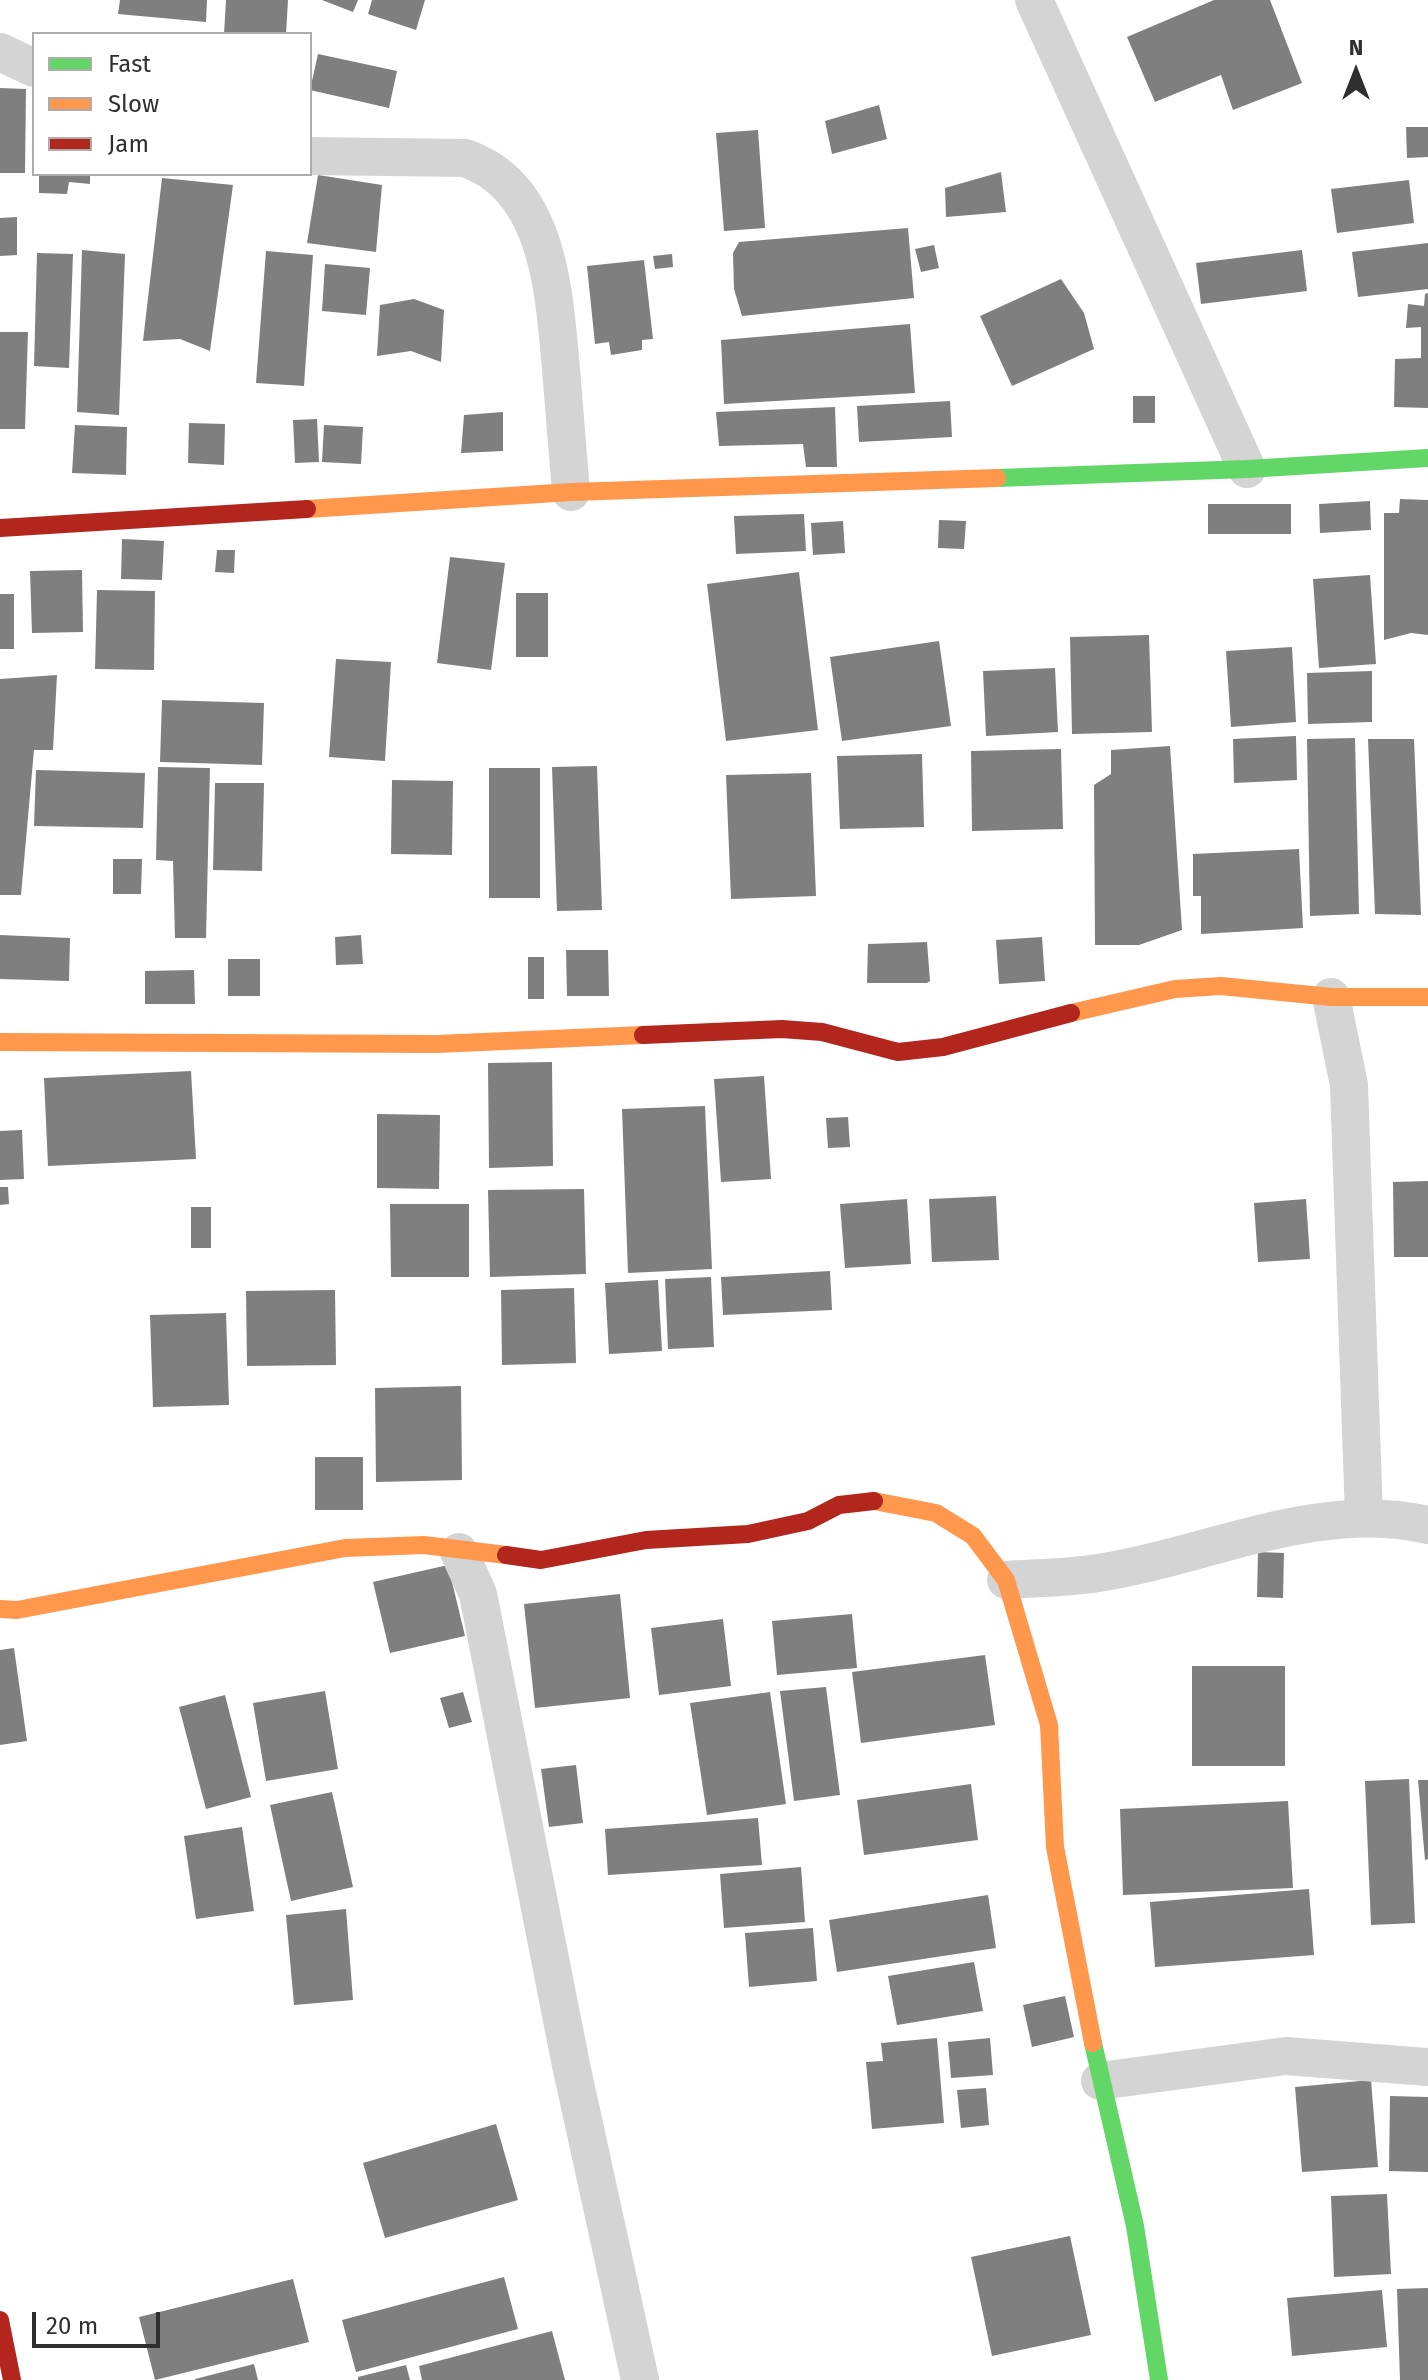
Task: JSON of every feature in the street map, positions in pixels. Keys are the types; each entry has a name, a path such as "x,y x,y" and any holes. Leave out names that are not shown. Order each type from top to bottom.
{"street":[{"path":"1034,0 1247,469"},
{"path":"0,52 32,67"},
{"path":"312,156 465,158 486,165 508,184 531,218 554,289 571,492"},
{"path":"0,528 571,492 1247,469 1428,458"},
{"path":"0,1042 437,1044 782,1029 822,1032 898,1052 943,1047 1025,1023 1175,989 1221,986 1331,997 1428,997"},
{"path":"1331,997 1349,1085 1364,1517"},
{"path":"0,1609 17,1610 174,1583 345,1548 424,1545 459,1552 541,1560 646,1540 748,1534 808,1521 839,1505 869,1500 936,1513 973,1536 1006,1580 1049,1725 1055,1847 1100,2081 1135,2226 1159,2380"},
{"path":"1006,1580 1098,1573 1256,1535 1364,1517 1428,1525"},
{"path":"459,1552 478,1594 571,2065 640,2380"},
{"path":"1100,2081 1286,2056 1428,2067"},
{"path":"0,2320 12,2380"}],"building":[{"path":"120,0 207,0 206,22 118,14"},
{"path":"226,0 288,0 286,32 224,32"},
{"path":"322,0 358,0 353,12"},
{"path":"372,0 425,0 416,30 368,14"},
{"path":"1214,0 1270,0 1302,83 1233,110 1221,75 1155,102 1127,37"},
{"path":"318,54 397,71 389,108 312,90"},
{"path":"0,88 26,89 25,173 0,173"},
{"path":"879,105 887,139 832,154 825,121"},
{"path":"1406,127 1428,127 1428,157 1407,158"},
{"path":"758,130 765,228 724,231 716,133"},
{"path":"1001,172 1006,212 946,217 945,188"},
{"path":"318,175 382,185 376,252 307,243"},
{"path":"39,176 90,176 90,184 69,182 67,194 39,193"},
{"path":"162,178 233,185 210,351 180,339 143,341"},
{"path":"1409,180 1414,223 1337,233 1331,189"},
{"path":"17,217 17,255 0,256 0,218"},
{"path":"908,228 914,298 742,316 734,289 733,253 739,242"},
{"path":"1428,243 1428,289 1358,297 1352,252"},
{"path":"934,245 939,268 921,272 915,249"},
{"path":"82,250 125,254 119,415 77,412"},
{"path":"1302,250 1307,291 1201,304 1196,263"},
{"path":"266,251 313,255 304,386 256,383"},
{"path":"37,253 73,254 69,368 34,366"},
{"path":"672,254 673,267 655,269 653,256"},
{"path":"644,260 653,339 642,340 642,350 611,355 609,342 595,344 587,266"},
{"path":"325,264 370,268 366,315 322,311"},
{"path":"1061,279 1084,313 1094,349 1012,386 980,316"},
{"path":"1428,293 1428,408 1394,407 1395,359 1421,358 1421,327 1406,328 1408,304 1424,306 1425,294"},
{"path":"414,299 444,310 441,362 411,351 377,356 380,305"},
{"path":"910,324 915,393 724,404 721,340"},
{"path":"0,332 28,332 25,429 0,429"},
{"path":"1133,396 1155,396 1155,423 1133,423"},
{"path":"950,401 952,437 859,442 857,406"},
{"path":"835,407 837,467 806,467 803,444 719,446 716,412"},
{"path":"503,412 503,451 461,453 464,415"},
{"path":"317,419 319,462 295,463 293,420"},
{"path":"189,423 225,424 224,465 188,463"},
{"path":"75,425 127,427 126,475 72,473"},
{"path":"324,425 363,427 361,464 322,462"},
{"path":"1400,499 1428,500 1428,635 1411,633 1384,640 1384,513 1399,513"},
{"path":"1370,501 1371,530 1320,533 1319,504"},
{"path":"1208,504 1291,504 1291,534 1208,534"},
{"path":"804,514 806,551 736,554 734,516"},
{"path":"939,520 966,521 964,549 938,548"},
{"path":"843,521 845,553 813,555 811,523"},
{"path":"122,539 164,541 162,580 121,579"},
{"path":"217,550 235,550 234,573 215,572"},
{"path":"450,557 505,563 491,670 437,663"},
{"path":"82,570 83,632 32,633 30,571"},
{"path":"799,572 818,730 726,741 707,584"},
{"path":"1370,575 1376,664 1319,668 1313,579"},
{"path":"97,590 155,591 154,670 95,669"},
{"path":"516,593 548,593 548,657 516,657"},
{"path":"0,594 14,594 14,649 0,649"},
{"path":"1149,635 1152,732 1072,734 1070,637"},
{"path":"939,641 951,726 842,741 830,657"},
{"path":"1292,647 1296,722 1231,727 1226,651"},
{"path":"336,659 391,662 385,761 329,757"},
{"path":"1055,668 1058,732 986,736 983,671"},
{"path":"1372,671 1372,722 1308,724 1307,673"},
{"path":"57,675 53,750 34,750 21,895 0,895 0,679"},
{"path":"162,700 264,703 262,765 160,762"},
{"path":"1296,736 1297,780 1234,783 1233,739"},
{"path":"1355,738 1359,914 1310,916 1307,739"},
{"path":"1368,739 1414,739 1421,915 1375,914"},
{"path":"1170,746 1182,930 1139,945 1095,945 1094,785 1111,774 1111,750"},
{"path":"1061,749 1063,829 972,831 971,751"},
{"path":"922,754 924,827 840,829 837,756"},
{"path":"597,766 602,910 557,911 552,767"},
{"path":"158,767 210,768 206,938 175,938 173,861 156,860"},
{"path":"489,768 540,768 540,898 489,898"},
{"path":"36,770 145,773 143,828 34,826"},
{"path":"811,773 816,896 731,899 726,775"},
{"path":"392,780 453,781 452,855 391,854"},
{"path":"215,783 264,783 262,871 213,870"},
{"path":"1299,849 1303,928 1201,934 1201,896 1193,896 1193,854"},
{"path":"113,859 142,859 141,894 113,894"},
{"path":"0,935 70,938 69,981 0,979"},
{"path":"361,935 363,964 336,965 335,937"},
{"path":"1042,937 1045,981 999,984 996,940"},
{"path":"927,942 930,981 867,983 868,944"},
{"path":"566,950 608,950 609,996 567,996"},
{"path":"528,957 544,957 544,999 528,999"},
{"path":"228,959 260,959 260,996 228,996"},
{"path":"194,970 195,1004 145,1004 145,971"},
{"path":"552,1062 553,1166 489,1168 488,1063"},
{"path":"191,1071 196,1159 48,1166 44,1078"},
{"path":"764,1076 771,1179 721,1182 714,1079"},
{"path":"705,1106 712,1269 628,1273 622,1109"},
{"path":"377,1114 440,1115 439,1189 377,1188"},
{"path":"848,1117 850,1147 828,1148 826,1118"},
{"path":"22,1130 24,1179 0,1180 0,1131"},
{"path":"1428,1181 1428,1257 1394,1257 1393,1182"},
{"path":"0,1187 8,1187 9,1204 0,1205"},
{"path":"584,1189 586,1274 490,1277 488,1190"},
{"path":"996,1196 999,1260 932,1262 929,1199"},
{"path":"907,1199 911,1264 845,1268 840,1204"},
{"path":"1306,1199 1310,1259 1258,1262 1254,1203"},
{"path":"390,1204 469,1204 469,1277 391,1277"},
{"path":"191,1207 211,1207 211,1248 191,1248"},
{"path":"830,1271 832,1310 723,1315 721,1277"},
{"path":"711,1277 714,1347 668,1349 665,1279"},
{"path":"658,1280 662,1351 609,1354 605,1283"},
{"path":"574,1288 576,1363 502,1365 501,1290"},
{"path":"335,1290 336,1365 247,1366 246,1291"},
{"path":"226,1313 229,1405 153,1407 150,1315"},
{"path":"461,1386 462,1480 376,1482 375,1388"},
{"path":"315,1457 363,1457 363,1510 315,1510"},
{"path":"1258,1552 1284,1553 1283,1598 1257,1597"},
{"path":"448,1565 465,1636 390,1653 373,1582"},
{"path":"620,1594 630,1698 535,1708 524,1604"},
{"path":"852,1614 857,1668 777,1675 772,1621"},
{"path":"723,1619 731,1686 659,1695 651,1628"},
{"path":"14,1648 27,1741 0,1745 0,1650"},
{"path":"985,1655 995,1725 861,1743 852,1672"},
{"path":"1192,1666 1285,1666 1285,1766 1192,1766"},
{"path":"826,1687 840,1795 794,1801 780,1691"},
{"path":"325,1691 338,1769 266,1781 253,1703"},
{"path":"463,1692 472,1722 449,1728 440,1698"},
{"path":"770,1692 786,1804 707,1815 690,1703"},
{"path":"225,1695 251,1797 206,1809 179,1707"},
{"path":"576,1765 583,1823 549,1827 541,1769"},
{"path":"1409,1779 1415,1923 1371,1925 1365,1781"},
{"path":"1418,1780 1428,1780 1428,1859 1425,1860"},
{"path":"971,1784 978,1840 864,1855 857,1800"},
{"path":"332,1792 353,1887 291,1901 270,1805"},
{"path":"1288,1801 1293,1888 1123,1895 1120,1809"},
{"path":"758,1818 762,1865 608,1875 605,1829"},
{"path":"242,1827 254,1911 196,1919 184,1836"},
{"path":"801,1867 805,1922 724,1928 720,1874"},
{"path":"1309,1889 1314,1955 1155,1967 1150,1902"},
{"path":"988,1895 996,1948 837,1972 829,1920"},
{"path":"346,1909 353,2000 294,2005 286,1915"},
{"path":"813,1928 817,1981 749,1987 745,1933"},
{"path":"974,1962 983,2011 897,2025 888,1976"},
{"path":"1065,1996 1074,2037 1032,2047 1023,2005"},
{"path":"937,2038 944,2123 872,2129 866,2062 883,2061 881,2043"},
{"path":"990,2038 993,2075 951,2078 948,2042"},
{"path":"1371,2080 1378,2167 1302,2172 1295,2087"},
{"path":"986,2088 989,2125 961,2128 957,2090"},
{"path":"1390,2096 1428,2097 1428,2172 1389,2171"},
{"path":"496,2124 518,2200 385,2238 363,2163"},
{"path":"1387,2194 1391,2274 1334,2277 1331,2196"},
{"path":"1070,2236 1091,2335 992,2356 971,2257"},
{"path":"504,2277 518,2329 356,2372 342,2320"},
{"path":"293,2279 309,2342 155,2380 139,2317"},
{"path":"1428,2288 1428,2380 1400,2380 1397,2289"},
{"path":"1382,2290 1387,2347 1292,2356 1287,2298"},
{"path":"552,2331 565,2380 422,2380 419,2366"},
{"path":"254,2364 258,2380 195,2380 195,2379"},
{"path":"406,2365 410,2380 358,2380 358,2377"}],"traffic: fast":[{"path":"997,478 1247,469 1428,458"},
{"path":"1093,2043 1135,2226 1159,2380"}],"traffic: slow":[{"path":"307,509 571,492 997,478"},
{"path":"1071,1013 1175,989 1221,986 1331,997 1428,997"},
{"path":"0,1042 437,1044 643,1035"},
{"path":"874,1501 936,1513 973,1536 1006,1580 1049,1725 1055,1847 1093,2043"},
{"path":"0,1609 17,1610 345,1548 424,1545 506,1555"}],"traffic: jam":[{"path":"0,528 307,509"},
{"path":"643,1035 782,1029 822,1032 898,1052 943,1047 1071,1013"},
{"path":"506,1555 541,1560 646,1540 748,1534 808,1521 839,1505 874,1501"},
{"path":"0,2320 12,2380"}]}
